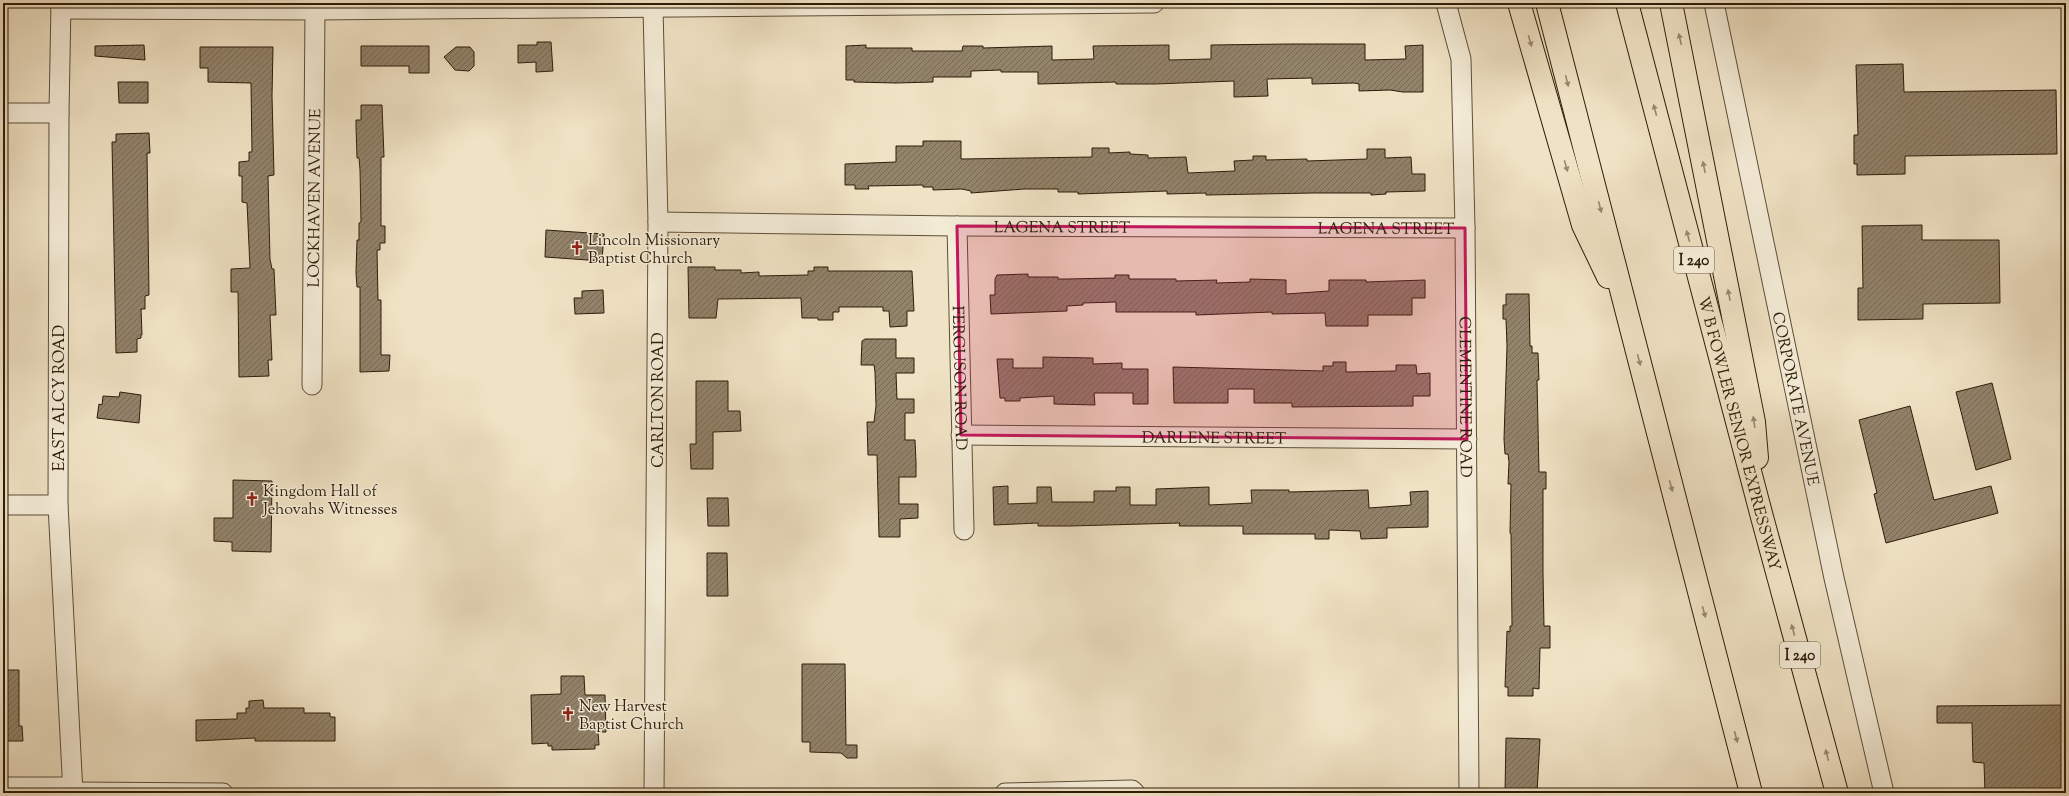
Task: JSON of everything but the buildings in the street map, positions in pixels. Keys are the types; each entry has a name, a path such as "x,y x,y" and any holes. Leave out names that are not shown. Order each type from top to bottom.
{"highway":[{"path":"1519,3 1583,225 1629,322"},
{"path":"1547,3 1751,793"},
{"name":"W B FOWLER SENIOR EXPRESSWAY","path":"1627,3 1762,517 1837,793"},
{"path":"1672,3 1754,422 1762,517"}],"street":[{"path":"61,6 315,10 728,5 1154,3"},
{"name":"CLEMENTINE ROAD","path":"1446,3 1461,59 1465,228 1469,793"},
{"name":"CORPORATE AVENUE","path":"1714,3 1834,578 1884,793"},
{"name":"EAST ALCY ROAD","path":"61,6 59,113 58,505 73,790"},
{"name":"CARLTON ROAD","path":"653,7 658,222 654,793"},
{"name":"LOCKHAVEN AVENUE","path":"312,385 315,10"},
{"path":"3,113 59,113"},
{"name":"LAGENA STREET","path":"658,222 958,226 1465,228"},
{"name":"FERGUSON ROAD","path":"958,226 964,530"},
{"name":"DARLENE STREET","path":"961,435 1467,439"},
{"path":"3,505 58,505"},
{"path":"3,787 223,793"},
{"path":"1004,793 1134,792"}],"highlighted area":[{"path":"957,226 1465,228 1467,439 961,435"}],"place":[{"name":"Lincoln Missionary Baptist Church","path":"577,248"},
{"name":"Kingdom Hall of Jehovahs Witnesses","path":"252,499"},
{"name":"New Harvest Baptist Church","path":"568,714"}]}
